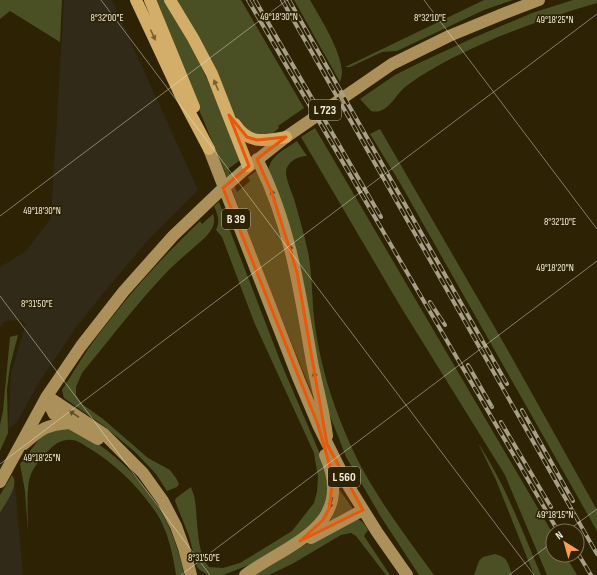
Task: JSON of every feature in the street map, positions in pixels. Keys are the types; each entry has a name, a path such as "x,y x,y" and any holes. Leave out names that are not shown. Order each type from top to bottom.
{"highway":[{"name":"B 39","path":"136,0 180,94 209,149"},
{"name":"B 39","path":"150,0 188,90 209,149"},
{"path":"170,0 203,56 229,114 249,166"},
{"path":"229,114 239,130 247,137 257,140 286,137"}],"main road":[{"name":"L 723","path":"249,166 286,137 392,64 449,36 539,0"},
{"name":"B 39","path":"209,149 298,380 318,425 325,454 333,477 332,498 329,509 323,520 300,541 248,573 236,575"},
{"name":"B 39","path":"0,482 47,396 81,346 124,291 173,236 198,211 249,166"},
{"path":"249,166 264,172 286,232 297,272 314,372 324,415 327,444"},
{"path":"47,396 54,414 97,438 115,446"},
{"path":"47,396 104,434 143,473 163,501 176,526 191,575"},
{"name":"B 39","path":"19,448 39,431 53,424 70,423"},
{"name":"L 560","path":"318,425 363,510 407,575"},
{"path":"300,541 316,536 363,510"}],"highlighted area":[{"path":"229,115 247,137 257,140 286,137 257,159 272,193 297,272 327,444 363,510 300,541 323,520 329,509 333,477 318,425 223,188 249,166"}],"shaded area":[{"path":"64,0 112,0 198,190 148,240 77,326 39,382 17,422 8,429 11,373 26,324 20,320 5,321 0,327 0,267 26,251 51,218"},
{"path":"15,485 23,575 0,575 0,513"}],"green space":[{"path":"0,0 62,0 60,42 10,11 0,19"},
{"path":"153,0 167,0 189,39 207,79 240,162 239,161 228,169 237,192 250,181 248,177 256,171 259,174 286,244 315,401 272,295 225,172"},
{"path":"175,0 241,0 304,108 278,126 279,128 273,133 264,137 240,128"},
{"path":"294,0 310,0 320,16 330,35 341,64 342,72 340,82"},
{"path":"484,0 513,0 484,10 397,51 382,52 350,67 345,67"},
{"path":"573,0 597,0 597,3 528,25 460,54 409,84 386,108 382,110 377,112 371,111 360,99 395,75 419,63 532,13"},
{"path":"315,128 547,523 545,523 545,563 570,563 577,575 547,575 505,475 399,304 301,137"},
{"path":"380,129 506,347 597,510 597,531 400,183 370,134"},
{"path":"297,141 307,156 293,160 288,166 286,176 298,212 308,252 316,334 330,393 355,455 375,491 434,575 419,575 381,517 346,457 329,414 268,173 271,162 274,158"},
{"path":"219,202 281,363 326,468 328,500 310,529 249,565 223,575 208,575 197,567 189,536 175,501 176,498 191,487 195,499 198,536 205,561 209,567 223,568 240,563 292,531 314,503 317,492 318,477 314,453 254,322 222,237 216,230 218,218 214,206"},
{"path":"213,214 214,222 209,233 168,271 122,323 82,373 76,387 76,395 82,404 103,419 148,458 170,470 179,484 177,487 167,491 156,474 135,452 104,426 64,398 62,390 88,349 141,282 200,221 202,224"},
{"path":"18,335 10,366 7,389 8,433 0,451 0,425 3,411 10,337"},
{"path":"65,428 79,433 98,443 128,469 151,495 175,541 184,575 176,575 172,551 167,535 157,514 142,494 126,476 107,460 75,441 63,441 55,445 38,462 33,471 28,488 28,532 25,491 20,464 40,438 50,431"},
{"path":"478,443 505,491 541,575 534,575 496,480"},
{"path":"12,475 14,479 13,489 9,499 0,513 0,495"},
{"path":"338,488 354,510 321,529"},
{"path":"356,518 360,520 367,528 368,530 364,536 390,575 386,575 356,536 351,533 341,535 292,564 269,575 255,575 346,520"},
{"path":"495,554 505,559 512,575 474,575 479,561 483,557"}],"railway":[{"path":"248,0 553,523"},
{"path":"255,0 381,217"},
{"path":"282,0 597,554"},
{"path":"289,0 507,384"},
{"path":"430,302 445,325"},
{"path":"468,365 492,407"},
{"path":"522,410 573,501"},
{"path":"501,422 551,507"},
{"path":"584,563 591,575"}]}
